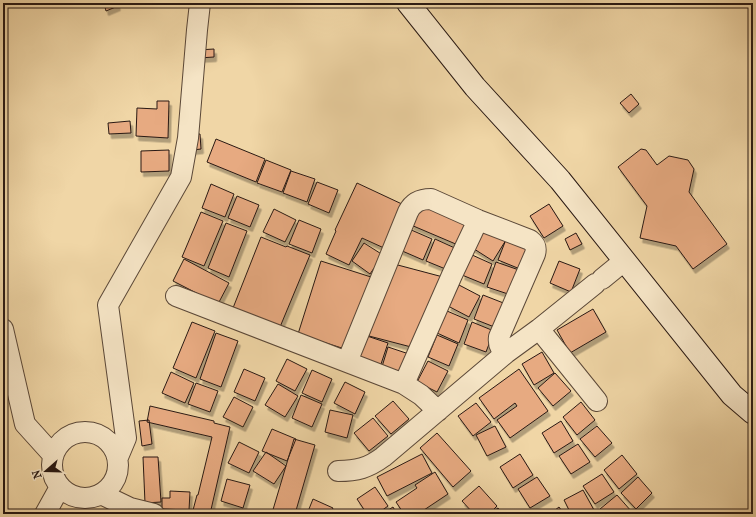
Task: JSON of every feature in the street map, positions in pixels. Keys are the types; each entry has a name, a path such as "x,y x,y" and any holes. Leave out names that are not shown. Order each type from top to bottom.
{"street":[{"path":"118,457 114,448 107,439 98,434 87,431 76,432 66,437 58,445 53,455 51,467 54,478 60,488 69,495 80,498 91,498 101,494 110,488 116,479 118,457 126,438 108,305 181,176 188,138 200,3"},
{"path":"408,3 476,87 560,180 732,395 753,413"},
{"path":"347,362 411,207 420,200 425,199 431,199 478,220 530,240 535,246 535,254 499,337 498,342 502,350 506,353"},
{"path":"404,384 478,220"},
{"path":"338,472 362,469 374,464 384,457 506,353 624,261"},
{"path":"176,296 404,384 421,395 438,411"},
{"path":"3,329 25,424 53,455"},
{"path":"538,329 597,401"},
{"path":"45,514 60,488"},
{"path":"101,494 130,508 154,514"}],"building":[{"path":"104,3 117,3 118,6 106,11"},
{"path":"214,49 214,57 199,58 198,50"},
{"path":"631,94 639,104 629,113 620,103"},
{"path":"157,101 169,101 168,138 136,136 137,108 157,109"},
{"path":"130,121 131,133 109,134 108,123"},
{"path":"192,134 200,134 201,149 193,150"},
{"path":"216,139 265,159 256,182 207,162"},
{"path":"641,149 646,150 657,165 669,156 688,160 694,169 689,192 727,244 693,269 676,246 640,238 647,206 618,167"},
{"path":"169,150 169,171 141,172 141,151"},
{"path":"266,160 291,170 282,192 257,183"},
{"path":"291,171 315,179 307,202 283,193"},
{"path":"317,182 338,190 329,213 308,204"},
{"path":"357,183 404,205 384,248 362,238 349,265 326,254 336,231 335,230"},
{"path":"211,184 234,194 225,217 202,208"},
{"path":"237,196 259,205 250,227 228,218"},
{"path":"420,203 466,223 458,245 411,225"},
{"path":"549,204 563,226 544,238 530,216"},
{"path":"274,209 296,220 285,242 263,232"},
{"path":"201,212 223,221 204,266 182,257"},
{"path":"299,220 321,229 312,253 289,244"},
{"path":"226,223 247,231 229,277 208,268"},
{"path":"484,227 506,240 493,261 471,247"},
{"path":"409,229 432,239 423,260 400,250"},
{"path":"576,233 582,244 570,250 565,239"},
{"path":"261,237 310,255 280,327 233,308"},
{"path":"507,237 529,246 520,269 498,260"},
{"path":"435,239 457,249 448,270 426,261"},
{"path":"364,243 383,255 370,274 352,261"},
{"path":"470,254 492,264 484,284 462,275"},
{"path":"184,259 229,283 218,304 173,281"},
{"path":"321,261 371,277 348,350 298,334"},
{"path":"559,261 580,269 571,292 550,283"},
{"path":"496,262 519,270 511,295 487,287"},
{"path":"394,264 443,277 415,348 369,336 382,285"},
{"path":"459,285 480,296 469,317 448,306"},
{"path":"483,295 506,304 497,328 474,319"},
{"path":"593,309 606,332 570,353 557,330"},
{"path":"447,311 468,320 459,343 437,333"},
{"path":"192,322 215,331 196,378 173,368"},
{"path":"472,322 494,331 486,352 464,344"},
{"path":"216,333 238,341 221,387 200,379"},
{"path":"364,335 388,343 380,367 356,360"},
{"path":"437,335 458,344 449,366 428,357"},
{"path":"388,347 412,355 404,378 381,370"},
{"path":"542,352 554,373 534,385 522,364"},
{"path":"287,359 307,369 295,391 276,381"},
{"path":"428,361 448,371 437,392 417,382"},
{"path":"244,369 265,378 255,401 234,392"},
{"path":"519,369 548,411 510,438 497,420 517,406 515,403 494,419 479,398"},
{"path":"312,370 332,379 322,402 302,393"},
{"path":"171,372 194,383 185,403 162,393"},
{"path":"555,373 571,391 553,406 538,388"},
{"path":"345,382 365,392 355,414 334,403"},
{"path":"196,383 218,391 210,412 188,404"},
{"path":"278,384 298,396 285,417 265,405"},
{"path":"301,395 322,404 312,427 292,418"},
{"path":"234,397 253,407 243,427 223,417"},
{"path":"393,401 409,419 391,434 375,416"},
{"path":"581,402 595,420 577,435 563,417"},
{"path":"476,403 491,422 473,436 458,416"},
{"path":"150,406 214,421 214,423 230,427 210,514 192,514 212,437 147,422"},
{"path":"330,410 353,415 347,438 325,432"},
{"path":"373,418 388,436 369,451 354,433"},
{"path":"149,420 152,444 142,446 139,421"},
{"path":"561,421 573,441 554,453 542,433"},
{"path":"495,426 506,447 487,456 476,435"},
{"path":"597,426 612,443 595,457 580,439"},
{"path":"272,429 296,439 287,461 262,451"},
{"path":"437,433 471,471 453,487 420,448"},
{"path":"294,439 315,445 295,514 272,513"},
{"path":"239,442 259,452 249,473 228,463"},
{"path":"578,444 590,462 571,474 559,456"},
{"path":"266,452 286,466 274,484 253,471"},
{"path":"422,454 432,473 387,496 377,477"},
{"path":"520,454 533,475 513,488 500,467"},
{"path":"622,455 637,474 619,489 604,470"},
{"path":"143,457 158,457 161,502 145,503"},
{"path":"435,472 448,494 418,514 404,514 396,502 417,488 415,485"},
{"path":"602,474 614,492 595,504 583,486"},
{"path":"537,477 550,496 530,508 518,489"},
{"path":"638,477 652,493 636,509 621,493"},
{"path":"227,479 250,485 243,508 221,501"},
{"path":"479,486 497,506 489,514 474,514 462,501"},
{"path":"375,487 388,506 377,514 367,514 357,499"},
{"path":"583,490 594,510 586,514 571,514 564,500"},
{"path":"170,491 190,492 189,510 162,509 162,498 170,498"},
{"path":"617,495 632,512 629,514 604,514 600,509"},
{"path":"313,499 333,508 330,514 307,514"},
{"path":"393,507 397,514 382,514"},
{"path":"559,507 564,514 550,514"},
{"path":"498,508 503,514 491,514"}]}
